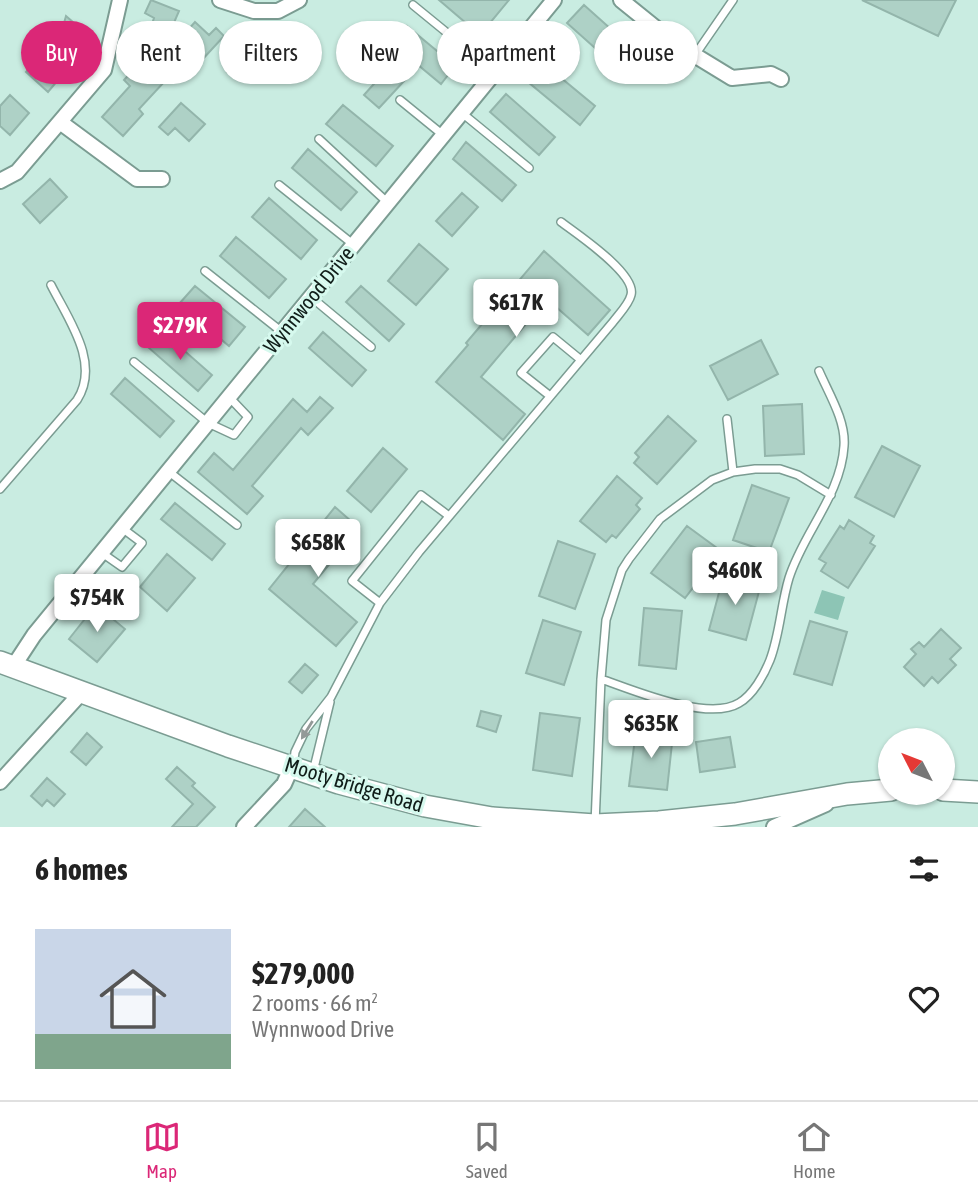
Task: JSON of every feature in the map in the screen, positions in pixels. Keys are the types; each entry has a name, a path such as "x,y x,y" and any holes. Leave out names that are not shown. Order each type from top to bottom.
{"main road":[{"name":"Mooty Bridge Road","path":"6,664 228,746 392,799 458,813 595,825 648,823 735,814 847,794 878,791"},
{"path":"956,791 978,792"}],"street":[{"path":"0,181 17,172 104,70 120,0"},
{"path":"220,0 254,11 278,10 299,0"},
{"name":"Wynnwood Drive","path":"537,21 554,0"},
{"path":"621,0 647,21"},
{"path":"698,57 732,78 771,74 781,79"},
{"name":"Wynnwood Drive","path":"6,664 34,635 102,553 485,84"},
{"path":"60,122 137,178 162,179"},
{"path":"0,782 81,693"},
{"path":"244,827 284,784 302,770"},
{"path":"774,827 847,794"}],"lane":[{"path":"698,51 733,0"},
{"path":"413,5 437,25"},
{"path":"400,100 444,135"},
{"path":"461,112 529,168"},
{"path":"319,139 387,202"},
{"path":"279,185 354,245"},
{"path":"302,770 331,697 380,603 631,296 632,288 623,272 561,222"},
{"path":"205,271 282,332"},
{"path":"0,489 77,400 86,383 85,361 79,340 51,285"},
{"path":"311,297 371,347"},
{"path":"550,396 521,373 552,337 581,360"},
{"path":"134,362 208,422 234,435 248,418 229,397"},
{"path":"601,679 684,707 720,708 739,704 756,686 770,660 790,575 831,495 843,459 842,426 819,371"},
{"path":"727,419 733,472"},
{"path":"595,825 606,620 622,570 660,519 712,480 733,472 780,469 798,475 831,495"},
{"path":"168,471 237,526"},
{"path":"380,603 352,581 421,495 449,516"},
{"path":"102,553 122,567 142,543 122,528"},
{"path":"302,770 295,752 306,729 331,697"}],"green space":[{"path":"822,590 845,597 838,620 814,613"}],"building":[{"path":"151,0 179,11 175,21 153,21 154,18 145,13"},
{"path":"439,0 509,0 492,21 464,21"},
{"path":"862,0 956,0 938,36"},
{"path":"584,5 602,21 594,21 594,47 580,35 580,21 569,21"},
{"path":"216,28 219,31 219,41 205,57 205,31 209,35"},
{"path":"423,39 437,51 437,81 423,69"},
{"path":"39,84 55,84 48,92"},
{"path":"128,84 162,84 139,109 143,114 123,136 102,117 130,86"},
{"path":"374,84 401,84 379,108 364,95"},
{"path":"530,84 568,84 595,106 580,125"},
{"path":"506,94 555,137 539,155 490,112"},
{"path":"10,95 29,113 10,135 0,126 0,106"},
{"path":"181,103 205,124 189,141 175,128 168,135 159,127"},
{"path":"343,105 393,146 376,166 326,124"},
{"path":"466,142 516,185 502,201 453,159"},
{"path":"308,149 357,192 341,210 292,168"},
{"path":"50,179 67,197 40,223 23,204"},
{"path":"462,193 478,207 452,236 436,221"},
{"path":"269,198 317,240 301,259 252,217"},
{"path":"236,237 286,279 269,298 220,256"},
{"path":"419,244 448,269 416,305 388,281"},
{"path":"544,251 610,310 588,335 547,299 481,377 525,414 503,440 436,382"},
{"path":"195,286 245,327 229,346 179,304"},
{"path":"361,286 404,324 389,341 346,302"},
{"path":"163,332 212,375 198,391 149,348"},
{"path":"323,332 366,370 352,386 309,348"},
{"path":"761,340 778,374 728,400 710,366"},
{"path":"125,378 174,421 160,437 111,394"},
{"path":"320,397 333,408 308,435 301,428 252,486 263,496 247,514 198,472 214,453 233,470 293,399 307,412"},
{"path":"802,404 804,454 765,456 763,406"},
{"path":"668,416 696,441 657,484 634,463 639,457 635,453"},
{"path":"882,446 920,466 894,517 855,497"},
{"path":"383,448 407,469 371,512 347,491"},
{"path":"617,476 642,498 636,505 640,509 616,538 612,535 606,542 580,521"},
{"path":"752,485 789,498 769,552 733,540"},
{"path":"175,503 225,544 212,560 161,519"},
{"path":"335,507 359,528 313,584 357,622 336,646 269,589"},
{"path":"849,520 874,536 870,543 875,546 848,588 821,571 826,563 819,559 840,526 844,529"},
{"path":"687,526 721,551 685,598 651,573"},
{"path":"558,541 595,554 575,609 539,596"},
{"path":"167,554 195,578 167,611 140,587"},
{"path":"724,574 761,584 746,640 709,630"},
{"path":"96,605 125,629 97,662 69,639"},
{"path":"644,608 682,611 676,669 639,665"},
{"path":"543,620 581,632 564,685 526,673"},
{"path":"810,621 847,632 832,685 794,674"},
{"path":"941,629 961,648 950,659 956,665 938,683 932,677 924,686 904,667 916,654 911,649 919,642 924,647"},
{"path":"305,664 318,675 302,693 289,682"},
{"path":"481,711 501,716 496,732 477,726"},
{"path":"540,713 580,718 572,776 533,770"},
{"path":"636,730 673,734 667,790 629,786"},
{"path":"87,733 102,747 86,765 71,752"},
{"path":"730,737 735,767 700,772 696,742"},
{"path":"177,767 195,783 192,786 215,807 196,827 172,827 193,804 166,779"},
{"path":"47,778 65,794 54,806 47,800 42,806 31,796"},
{"path":"305,809 325,827 289,827"}]}
